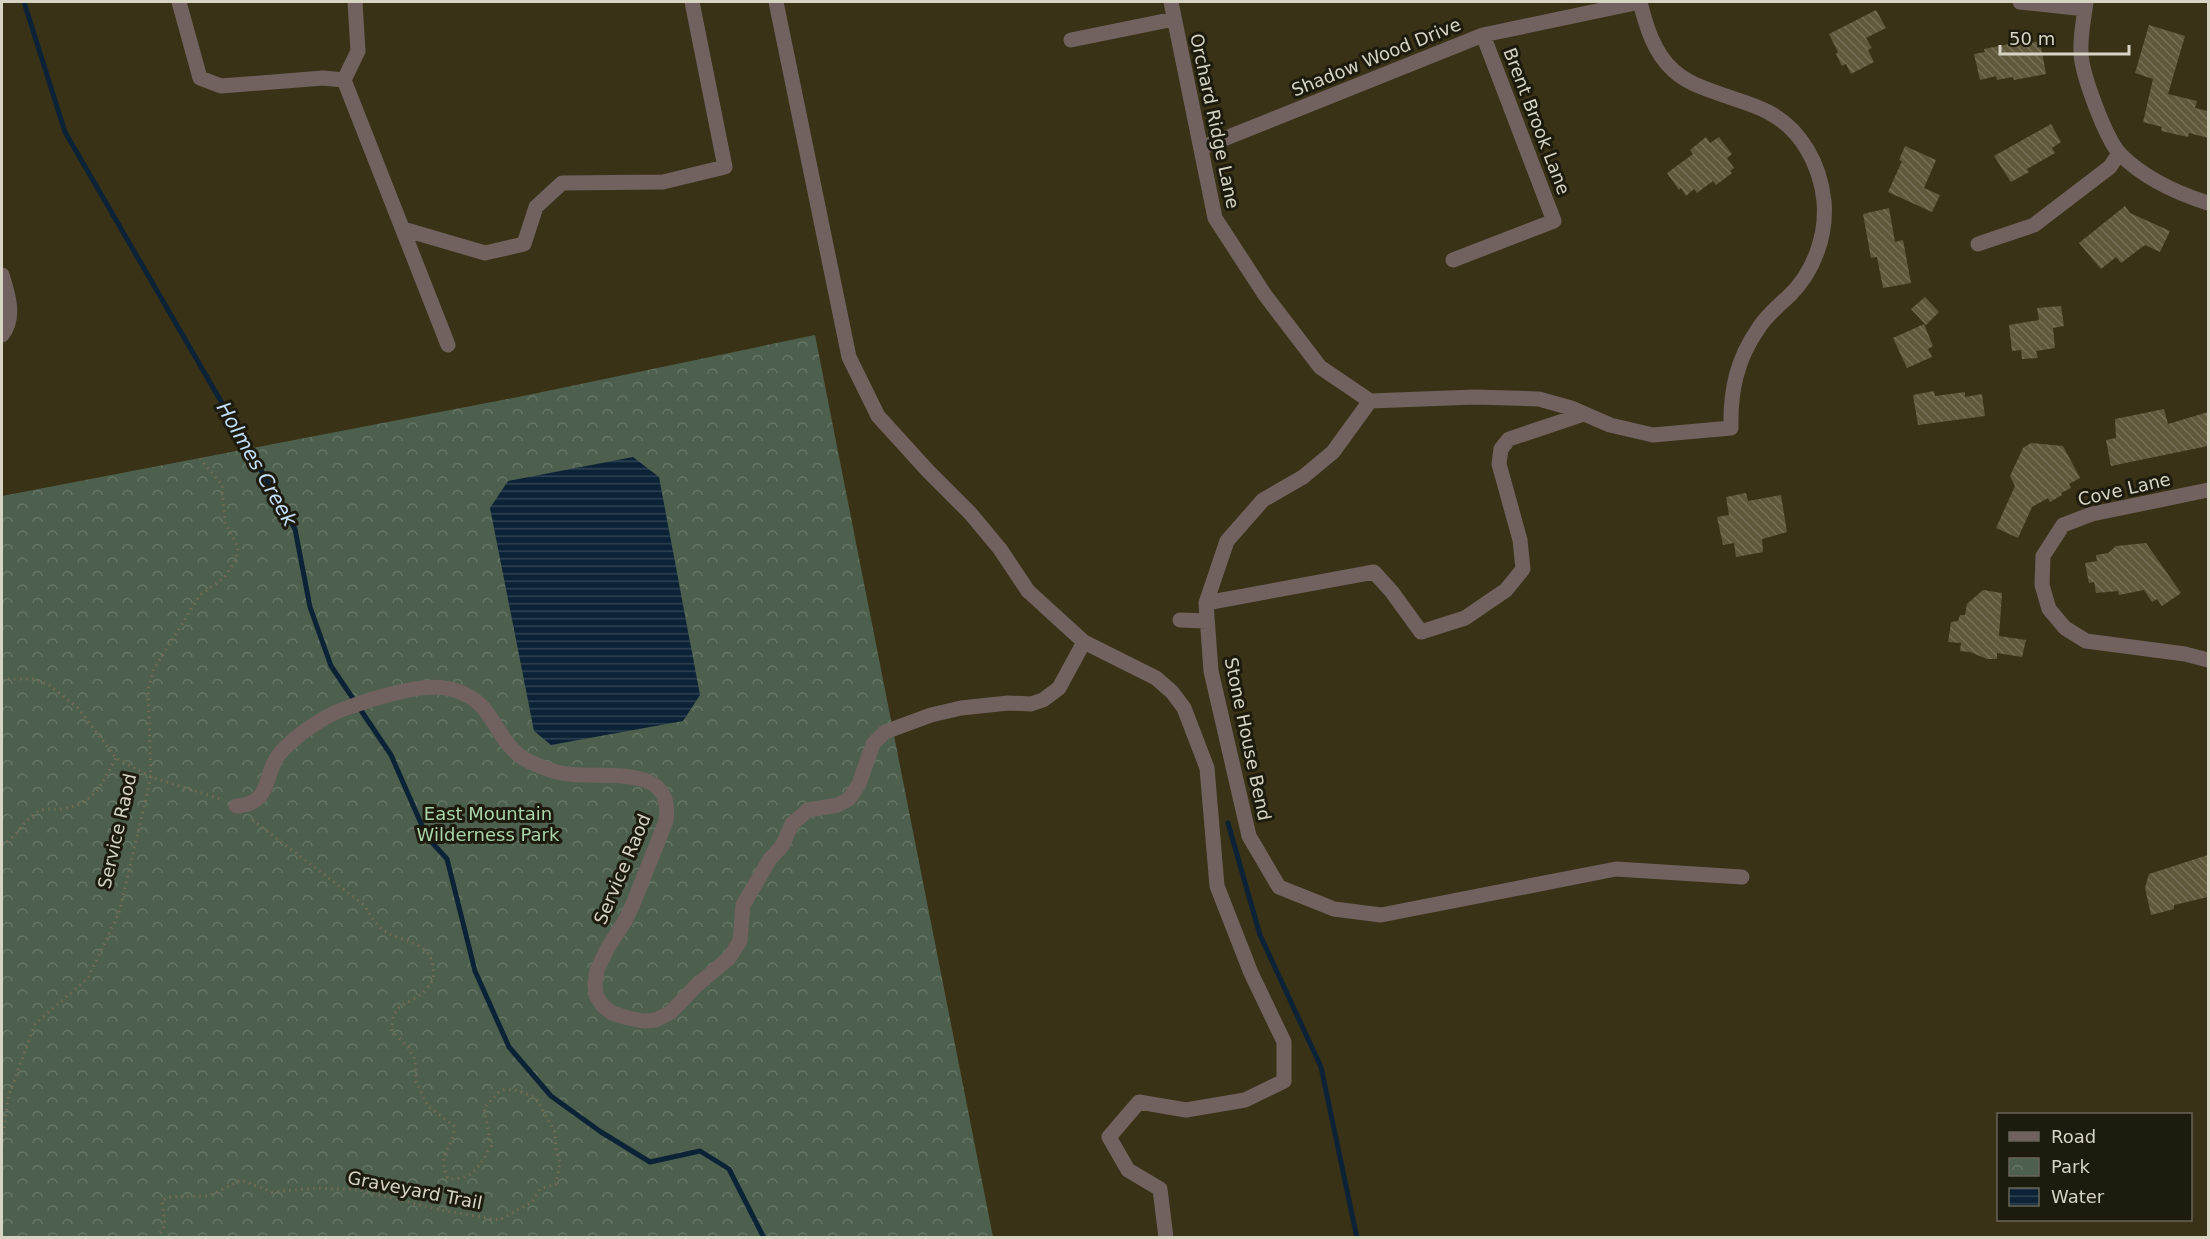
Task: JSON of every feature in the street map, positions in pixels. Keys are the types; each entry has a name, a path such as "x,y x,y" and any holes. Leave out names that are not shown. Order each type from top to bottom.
{"street":[{"path":"179,2 200,78 220,86 323,78 344,80"},
{"path":"355,2 358,51 344,80 448,345"},
{"path":"403,229 485,253 525,244 536,207 562,183 663,182 724,167 692,2"},
{"path":"776,2 849,357 878,416 970,513 1000,549 1028,591 1084,642 1156,678 1172,692 1184,708 1207,768 1217,886 1251,973 1284,1042 1284,1081 1245,1100 1186,1110 1138,1102 1109,1137 1128,1170 1160,1190 1166,1238"},
{"name":"Orchard Ridge Lane","path":"1171,2 1215,218 1265,295 1320,367 1370,401"},
{"path":"1370,401 1475,397 1539,399 1610,425 1653,435 1731,428 1732,391 1742,357 1759,327 1801,283 1821,237 1824,202 1820,179 1812,157 1794,131 1770,113 1692,84 1671,69 1653,41 1640,2"},
{"name":"Shadow Wood Drive","path":"1201,148 1483,35 1640,2"},
{"path":"2020,2 2086,5 2080,54 2098,115 2119,153 2149,178 2182,195 2208,203"},
{"path":"1071,39 1174,19"},
{"name":"Brent Brook Lane","path":"1453,260 1554,221 1483,35"},
{"path":"1978,244 2034,225 2110,167 2119,153"},
{"path":"2,275 10,303 4,332"},
{"name":"Stone House Bend","path":"1370,401 1333,452 1303,477 1263,500 1227,541 1206,603 1211,671 1249,836 1279,886 1334,909 1381,915 1616,869 1742,877"},
{"path":"1206,603 1374,572 1392,592 1421,632 1465,618 1506,590 1523,569 1520,540 1499,464 1501,449 1509,439 1584,414"},
{"name":"Cove Lane","path":"2208,490 2092,514 2062,525 2043,556 2042,585 2049,609 2065,628 2086,641 2185,654 2208,660"},
{"path":"1180,620 1207,621"},
{"name":"Service Raod","path":"236,806 248,805 259,798 279,753 299,735 342,710 375,699 427,687 464,692 475,699 484,707 513,749 521,757 533,763 569,774 649,780 662,789 665,796 668,808 666,820 633,904 597,970 595,983 596,995 603,1006 612,1013 644,1021 656,1020 671,1012 696,986 729,958 740,941 743,905 770,859 782,846 792,824 808,810 838,805 849,799 859,784 873,744 885,732 931,715 961,708 1008,703 1031,705 1043,700 1059,688 1084,642"}],"path":[{"name":"Service Raod","path":"2,1146 8,1098 35,1024 88,978 119,914 151,777 148,689 154,669 200,595 224,578 236,560 238,547 225,523 222,484 200,459"},
{"path":"2,679 32,679 48,684 78,708 116,758 98,791 91,799 63,809 43,809 37,812 12,839 2,845"},
{"name":"Graveyard Trail","path":"116,758 151,777 218,797 236,806 337,887 364,905 376,923 388,933 424,949 433,960 434,977 426,989 398,1008 392,1018 392,1031 408,1047 415,1059 416,1082 428,1106 454,1126 454,1134 444,1152 443,1166 448,1179 462,1180 476,1170 491,1146 484,1108 500,1091 506,1089 519,1090 536,1098 555,1132 556,1152 560,1162 556,1184 540,1189 532,1202 499,1220 445,1211 360,1190 316,1188 272,1192 241,1180 209,1196 168,1197 162,1201 165,1225 157,1238"}],"green space":[{"name":"East Mountain Wilderness Park","path":"815,335 993,1237 2,1238 2,496 523,396"}],"water":[{"path":"633,457 659,477 700,695 683,721 551,745 534,731 490,508 508,481"}],"building":[{"path":"1876,10 1886,28 1866,38 1872,48 1868,50 1874,62 1851,74 1846,64 1842,66 1829,34"},
{"path":"2149,25 2185,36 2168,94 2197,101 2195,108 2208,111 2208,138 2189,133 2188,137 2161,131 2162,127 2143,122 2153,79 2135,73"},
{"path":"2040,41 2046,74 2014,80 2013,77 1997,80 1996,76 1980,80 1974,54 1985,52 1984,49 2019,42 2019,45"},
{"path":"2051,124 2061,142 2052,148 2055,153 2027,169 2029,172 2011,182 1994,156"},
{"path":"1706,137 1710,143 1719,137 1732,154 1727,158 1734,168 1730,171 1732,173 1716,185 1713,181 1697,193 1694,189 1686,196 1667,173 1693,154 1690,150"},
{"path":"1905,146 1936,160 1924,188 1940,195 1932,212 1888,192 1902,161 1899,160"},
{"path":"2125,206 2130,213 2170,231 2160,252 2145,245 2121,263 2116,257 2101,269 2079,243"},
{"path":"1889,208 1895,242 1903,240 1911,283 1883,288 1877,257 1871,258 1863,214"},
{"path":"1925,297 1939,312 1926,325 1911,309"},
{"path":"2061,306 2064,326 2053,328 2055,348 2036,351 2038,358 2022,359 2021,350 2012,351 2009,325 2039,320 2037,308"},
{"path":"1924,324 1933,346 1928,349 1932,357 1907,368 1893,338"},
{"path":"1934,391 1935,396 1965,392 1965,397 1982,394 1985,416 1918,425 1913,395"},
{"path":"2164,409 2168,424 2208,412 2208,446 2111,466 2106,440 2116,438 2115,419"},
{"path":"2031,443 2063,446 2080,478 2069,484 2071,488 2061,493 2062,495 2050,502 2048,498 2032,507 2018,538 1996,528 2015,486 2010,476 2023,448"},
{"path":"1746,493 1748,501 1781,495 1787,532 1762,539 1763,552 1736,557 1734,543 1723,545 1717,517 1729,515 1726,497"},
{"path":"2146,543 2181,593 2162,606 2157,599 2152,602 2144,590 2119,595 2118,591 2096,593 2094,582 2089,583 2085,563 2097,561 2096,555 2108,553 2116,546"},
{"path":"1983,590 2002,593 1999,636 2026,640 2022,657 1997,653 1997,659 1987,659 1970,652 1960,651 1961,643 1948,642 1951,622 1958,621 1960,615 1965,615 1967,604"},
{"path":"2208,855 2208,897 2174,905 2174,909 2151,915 2145,888 2149,874"}],"waterway":[{"name":"Holmes Creek","path":"24,2 65,132 295,529 310,607 331,666 391,755 427,837 447,859 475,971 509,1047 551,1096 601,1132 650,1162 700,1151 729,1169 764,1238"},
{"path":"1228,823 1260,935 1321,1067 1357,1238"}]}
